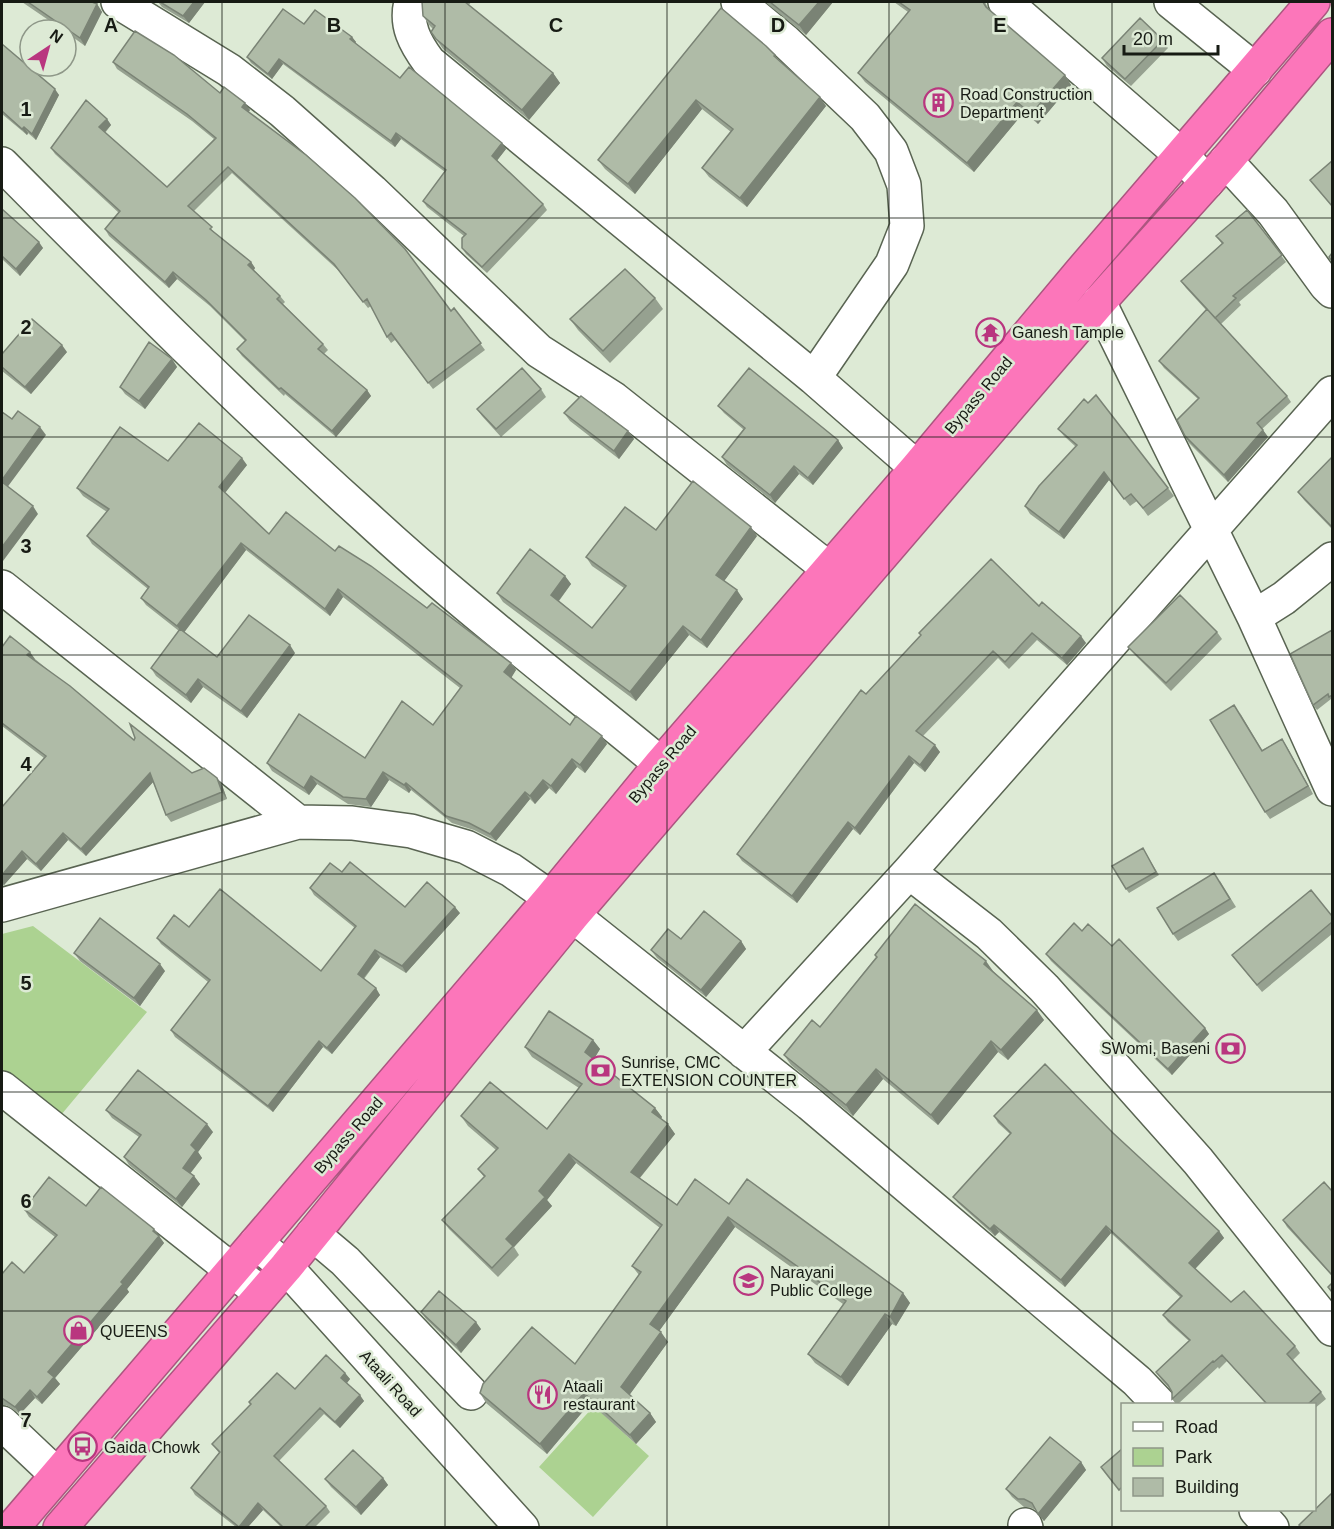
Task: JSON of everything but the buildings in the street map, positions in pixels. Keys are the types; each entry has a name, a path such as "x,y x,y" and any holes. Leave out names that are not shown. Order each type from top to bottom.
{"highway":[{"name":"Bypass Road","path":"60,1527 313,1234 562,907 661,764 917,468 1313,2"},
{"name":"Bypass Road","path":"12,1527 232,1270 562,907 1216,171 1332,35"}],"street":[{"path":"118,2 229,70 282,111 372,191 539,351 614,399 829,568"},
{"path":"411,2 408,12 410,28 418,47 429,62 814,378 917,468"},
{"path":"738,2 785,42 865,117 891,151 904,185 907,226 892,264 814,378"},
{"path":"1005,2 1181,155 1216,171 1273,212 1332,291"},
{"path":"1171,2 1255,70"},
{"path":"2,164 134,298 367,518 442,584 661,764"},
{"path":"1099,302 1254,616 1332,789"},
{"path":"744,1052 909,872 1332,393"},
{"path":"1254,616 1284,598 1332,559"},
{"path":"2,587 298,822"},
{"path":"2,904 298,822 352,823 411,831 466,847 511,870 562,907 819,1112 1128,1374 1158,1403"},
{"path":"909,872 989,934 1044,987 1198,1161 1332,1329"},
{"path":"2,1088 262,1293"},
{"path":"313,1234 345,1261 471,1394"},
{"name":"Ataali Road","path":"256,1243 286,1267 522,1527"},
{"path":"2,1423 57,1474"},
{"path":"1258,1511 1272,1527"}],"green space":[{"path":"33,926 147,1012 56,1121 2,1077 2,934"},
{"path":"594,1406 649,1456 593,1517 539,1467"}],"place":[{"name":"Road Construction Department","path":"939,103"},
{"name":"Ganesh Tample","path":"991,332"},
{"name":"SWomi, Baseni","path":"1231,1048"},
{"name":"Sunrise, CMC EXTENSION COUNTER","path":"600,1071"},
{"name":"Narayani Public College","path":"749,1281"},
{"name":"QUEENS","path":"79,1331"},
{"name":"Ataali restaurant","path":"542,1395"},
{"name":"Gaida Chowk","path":"83,1447"}]}
